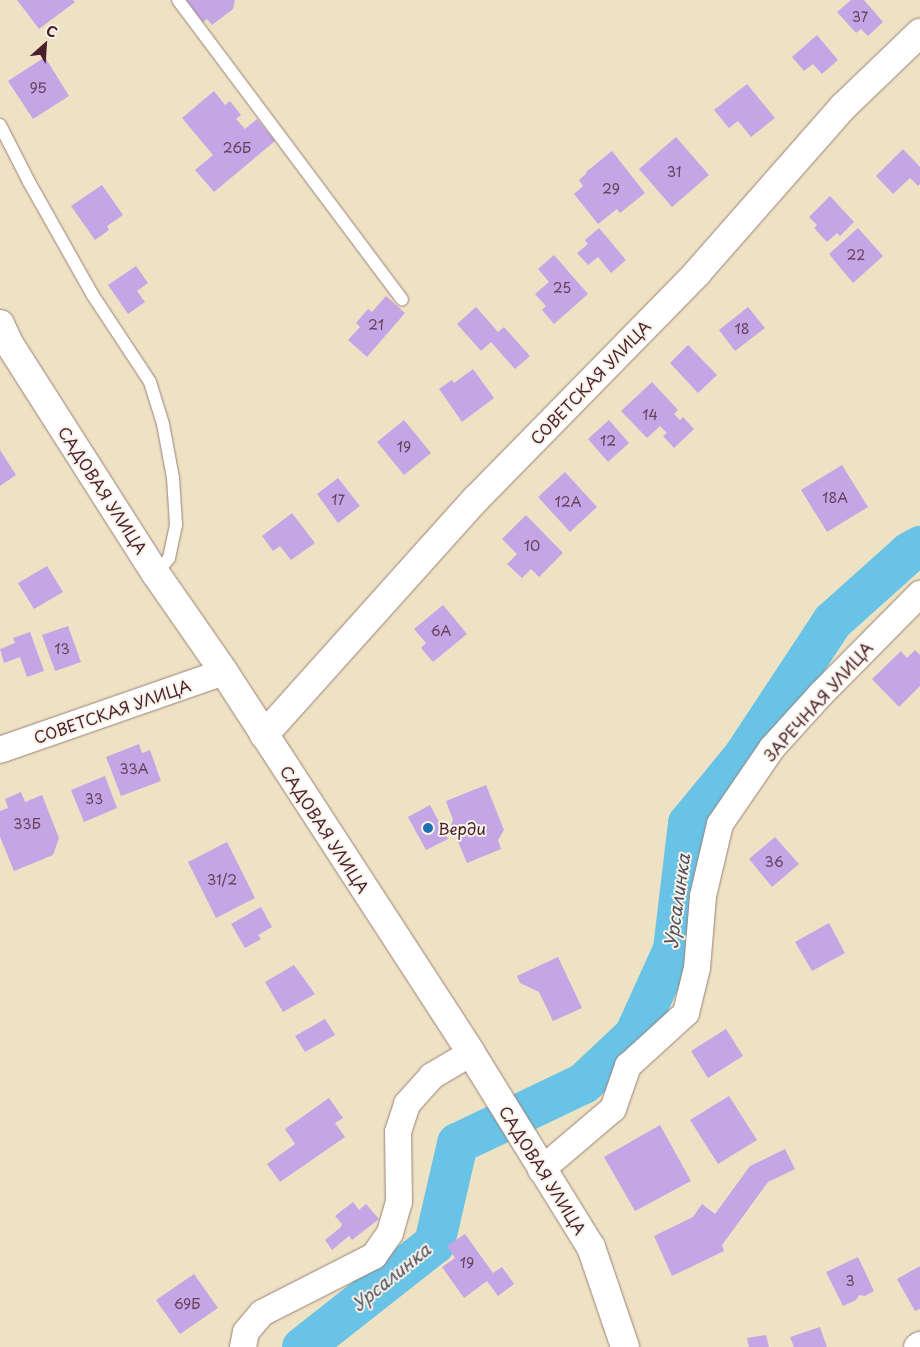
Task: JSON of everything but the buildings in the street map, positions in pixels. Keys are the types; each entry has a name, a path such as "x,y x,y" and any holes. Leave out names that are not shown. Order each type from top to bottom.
{"street":[{"name":"СОВЕТСКАЯ УЛИЦА","path":"264,735 476,498 697,273 842,107 920,33"},
{"name":"САДОВАЯ УЛИЦА","path":"0,324 10,345 156,574 224,672 471,1053 541,1170 590,1247 625,1347"},
{"name":"ЗАРЕЧНАЯ УЛИЦА","path":"541,1170 613,1109 628,1066 686,1013 697,968 703,896 720,824 772,748 828,687 920,594"},
{"name":"СОВЕТСКАЯ УЛИЦА","path":"0,750 224,672"},
{"path":"243,1347 246,1332 262,1312 374,1256 390,1232 399,1202 398,1132 407,1104 432,1076 471,1053"}],"lane":[{"path":"178,0 402,299"},
{"path":"0,125 29,182 92,294 150,382 163,424 173,478 176,525 169,558 156,574"}],"waterway":[{"name":"Урсалинка","path":"302,1347 434,1243 457,1143 583,1083 634,1035 673,949 688,823 743,756 832,621 909,552 920,546"}],"place":[{"name":"Верди","path":"428,828"}]}
